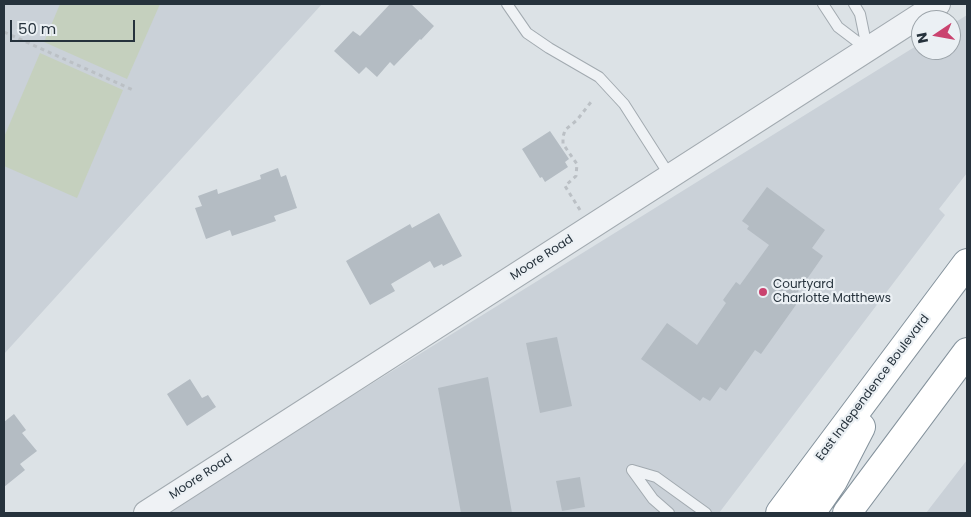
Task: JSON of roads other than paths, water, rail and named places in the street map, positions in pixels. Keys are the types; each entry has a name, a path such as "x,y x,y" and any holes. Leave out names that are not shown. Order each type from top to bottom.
{"highway":[{"name":"East Independence Boulevard","path":"780,513 967,263"},
{"path":"847,513 967,352"},
{"path":"811,513 833,480 900,353"}],"street":[{"name":"Moore Road","path":"146,513 938,4"}],"lane":[{"path":"507,4 528,33 549,48 599,77 624,104 670,176"},
{"path":"823,4 838,27 867,49"},
{"path":"854,4 860,14 867,49"},
{"path":"669,513 653,500 632,470 656,477 706,513"}],"place":[{"name":"Courtyard Charlotte Matthews","path":"763,292"}]}
